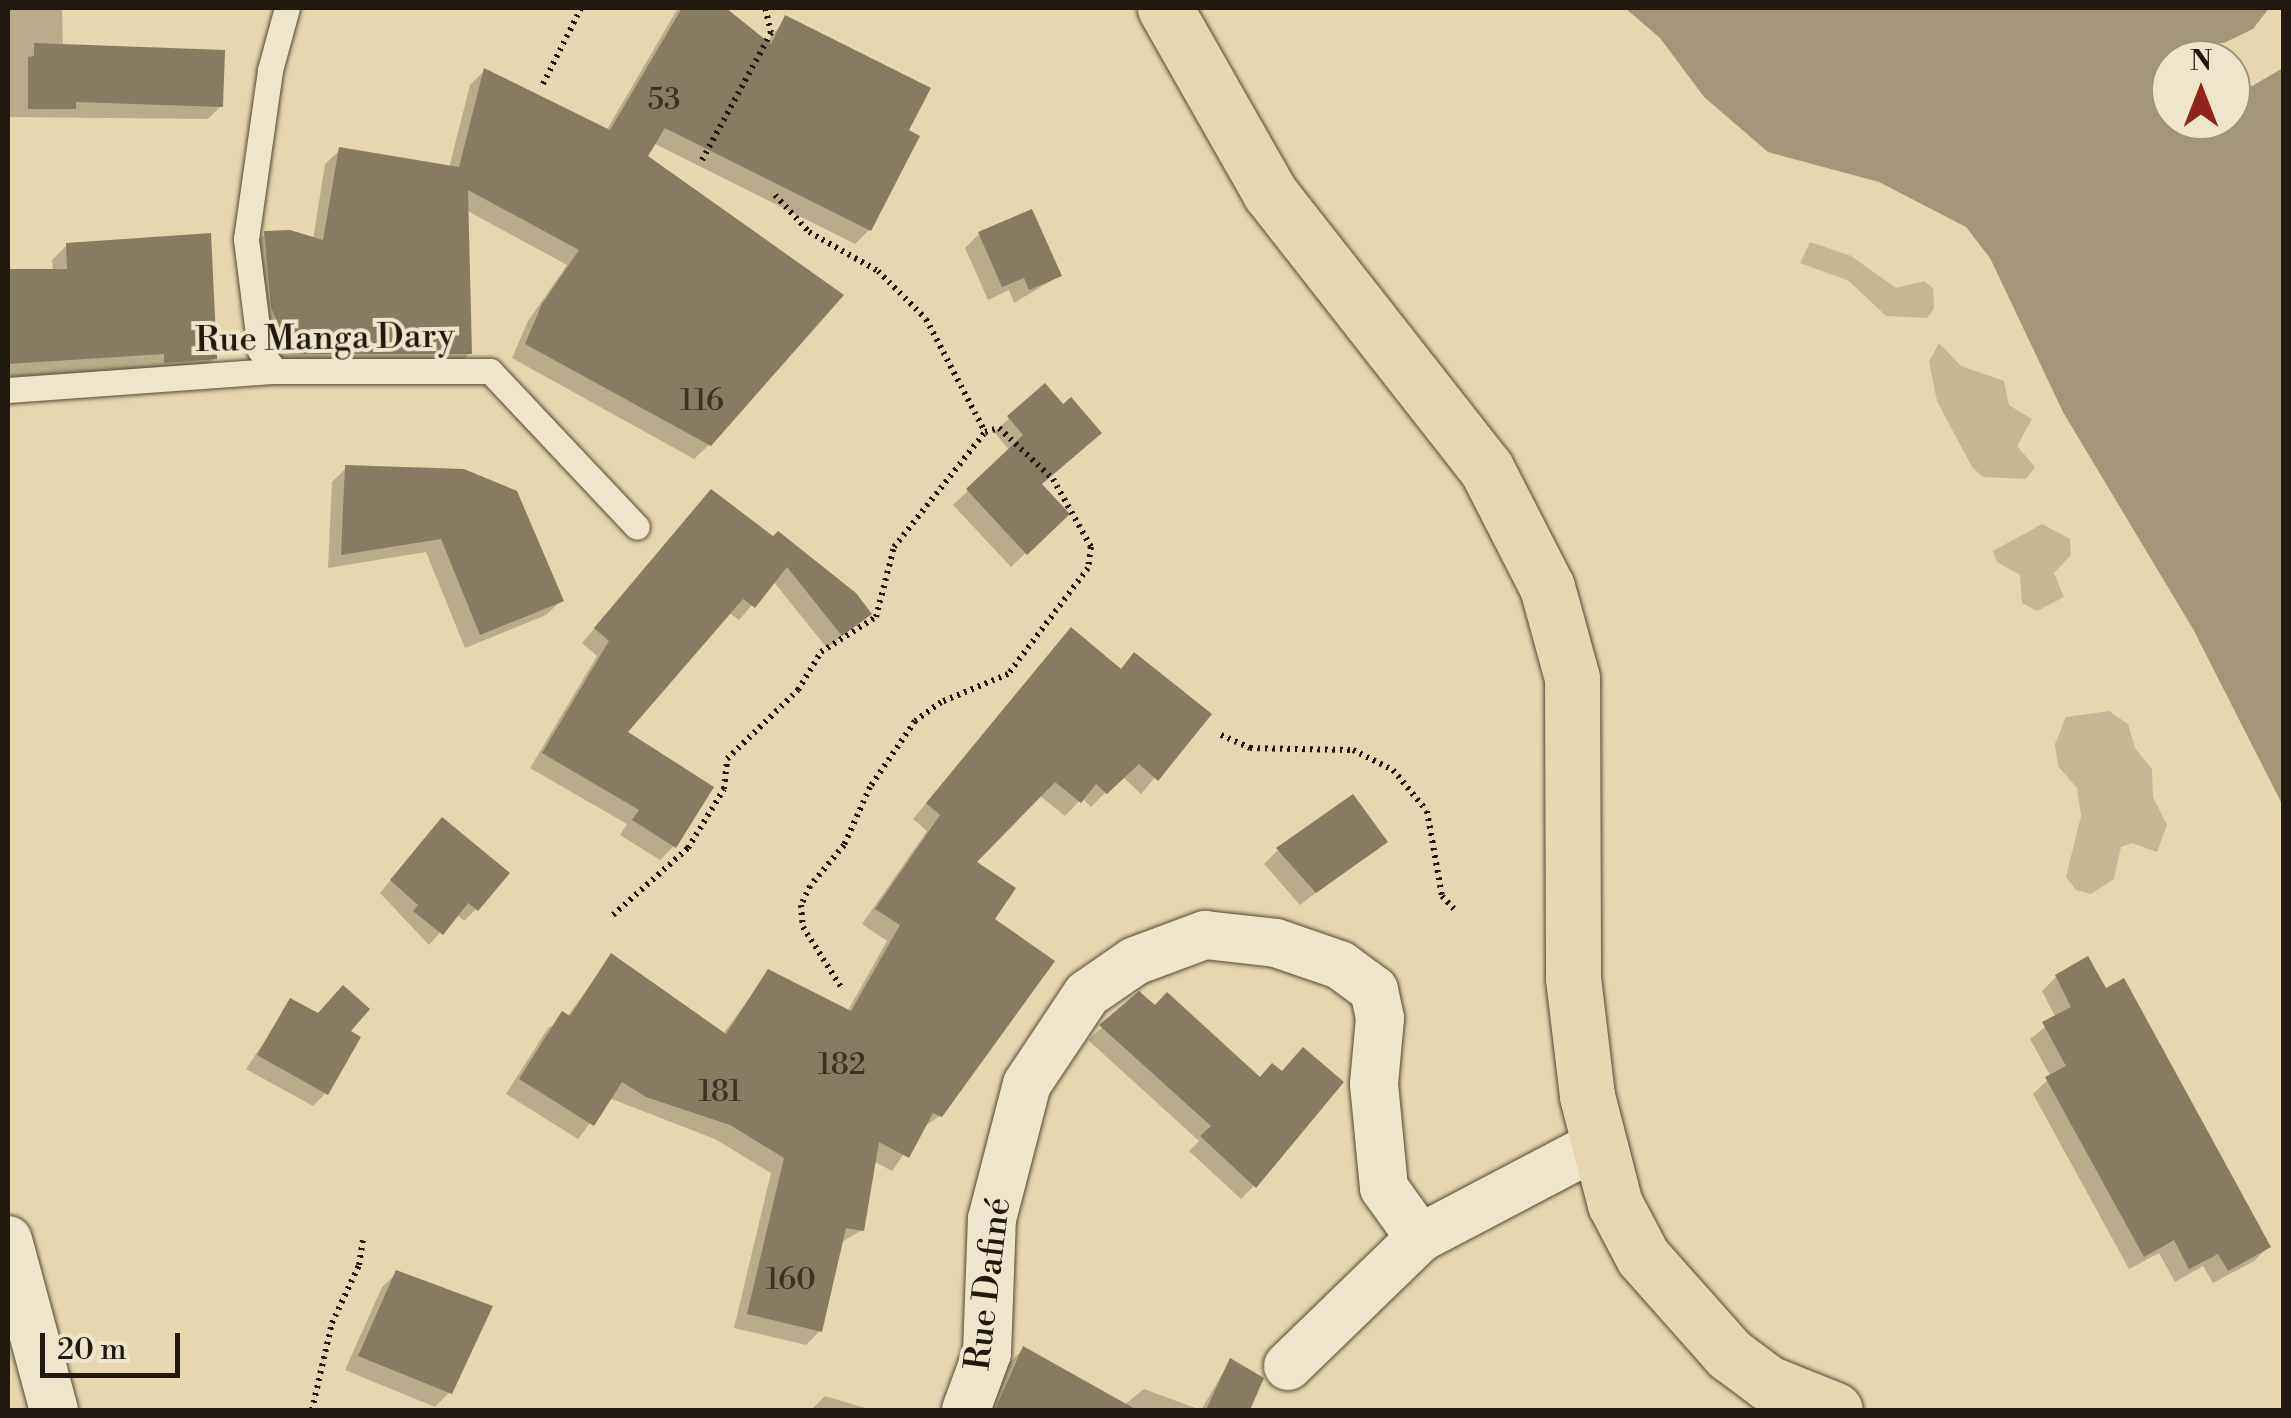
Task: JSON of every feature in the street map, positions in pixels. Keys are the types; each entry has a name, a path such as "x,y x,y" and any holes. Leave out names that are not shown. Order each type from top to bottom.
{"main road":[{"path":"1166,8 1270,193 1486,468 1548,587 1572,678 1573,978 1599,1144 1615,1204 1644,1257 1684,1310 1742,1364 1815,1407"}],"street":[{"name":"Rue Dafiné","path":"966,1410 987,1353 992,1220 1027,1084 1087,994 1136,961 1205,936 1276,943 1340,965 1374,990 1380,1018 1374,1084 1384,1188 1420,1238"},
{"path":"1288,1366 1420,1238 1599,1144"},
{"path":"8,1240 54,1410"}],"lane":[{"path":"275,371 260,350 246,239 264,102 288,8"},
{"name":"Rue Manga Dary","path":"8,390 275,371 490,371 637,528"}],"path":[{"path":"543,84 581,8"},
{"path":"702,160 772,32 765,8"},
{"path":"775,195 809,232 878,271 926,319 985,432"},
{"path":"613,915 688,848 724,789 726,760 798,690 821,652 876,618 894,547 985,432 999,428 1060,487 1088,536 1088,568 1008,674 922,713 870,787 844,845 810,886 801,905 803,927 841,987"},
{"path":"1221,734 1250,748 1353,750 1393,770 1427,810 1442,896 1456,911"},
{"path":"312,1410 332,1322 359,1265 362,1240"}],"shaded area":[{"path":"1625,8 2269,8 2253,29 2230,40 2151,40 2151,140 2251,140 2251,86 2283,68 2283,806 2193,629 2063,412 1990,258 1966,227 1879,182 1768,152 1704,97 1660,38"},
{"path":"1810,242 1851,256 1896,288 1924,281 1933,288 1934,309 1927,318 1886,316 1849,281 1800,263"},
{"path":"1939,343 1961,366 2004,381 2009,405 2032,419 2017,446 2035,467 2026,479 1983,477 1972,467 1937,401 1929,362"},
{"path":"2042,524 2070,539 2071,555 2054,573 2064,597 2037,611 2022,603 2020,575 1997,562 1993,551"},
{"path":"2109,711 2128,724 2135,748 2152,769 2153,797 2167,825 2157,852 2132,843 2121,847 2114,879 2091,894 2076,890 2066,877 2081,816 2077,788 2058,766 2055,744 2066,717"}],"building":[{"path":"682,8 726,8 771,44 785,15 931,88 909,130 920,136 871,231 665,128 648,156 844,295 711,446 525,344 542,304 579,250 468,190 472,354 290,354 271,307 264,231 290,230 323,240 339,147 459,167 484,68 610,130"},
{"path":"34,43 225,50 223,107 76,102 76,109 28,109 28,57 34,56"},
{"path":"1032,209 1062,276 1029,290 1024,278 1002,287 978,232"},
{"path":"211,233 217,359 164,363 164,354 8,364 8,269 67,269 66,243"},
{"path":"1045,383 1063,404 1071,397 1102,433 1042,484 1070,514 1027,555 966,489 1023,435 1007,416"},
{"path":"345,465 464,469 517,491 564,601 480,635 441,539 341,555"},
{"path":"711,489 773,536 778,531 856,593 872,614 842,636 787,567 755,608 743,599 628,732 714,787 676,848 632,820 639,810 542,753 609,641 594,628"},
{"path":"1071,627 1121,669 1134,652 1212,714 1158,781 1139,764 1107,794 1096,784 1081,803 1055,782 977,862 1016,888 995,919 1055,961 942,1117 933,1113 909,1158 879,1142 864,1231 846,1228 822,1332 747,1314 784,1158 730,1125 646,1097 622,1082 594,1126 519,1079 562,1011 570,1016 611,953 726,1034 768,969 851,1011 900,925 875,909 940,815 926,803"},
{"path":"1353,794 1388,842 1316,893 1276,848"},
{"path":"442,817 510,873 478,911 468,903 443,935 413,911 418,905 390,880"},
{"path":"2088,956 2106,988 2124,978 2271,1247 2228,1271 2218,1254 2189,1269 2174,1240 2144,1257 2045,1077 2066,1066 2042,1022 2071,1007 2055,975"},
{"path":"343,985 370,1009 351,1031 361,1037 328,1095 257,1055 290,998 318,1013"},
{"path":"1139,991 1155,1005 1167,992 1260,1077 1272,1063 1282,1071 1303,1047 1344,1082 1256,1188 1200,1136 1211,1126 1099,1025"},
{"path":"396,1270 493,1306 452,1394 358,1356"},
{"path":"1023,1346 1137,1410 995,1410"},
{"path":"1230,1358 1264,1378 1250,1410 1206,1410"}]}
